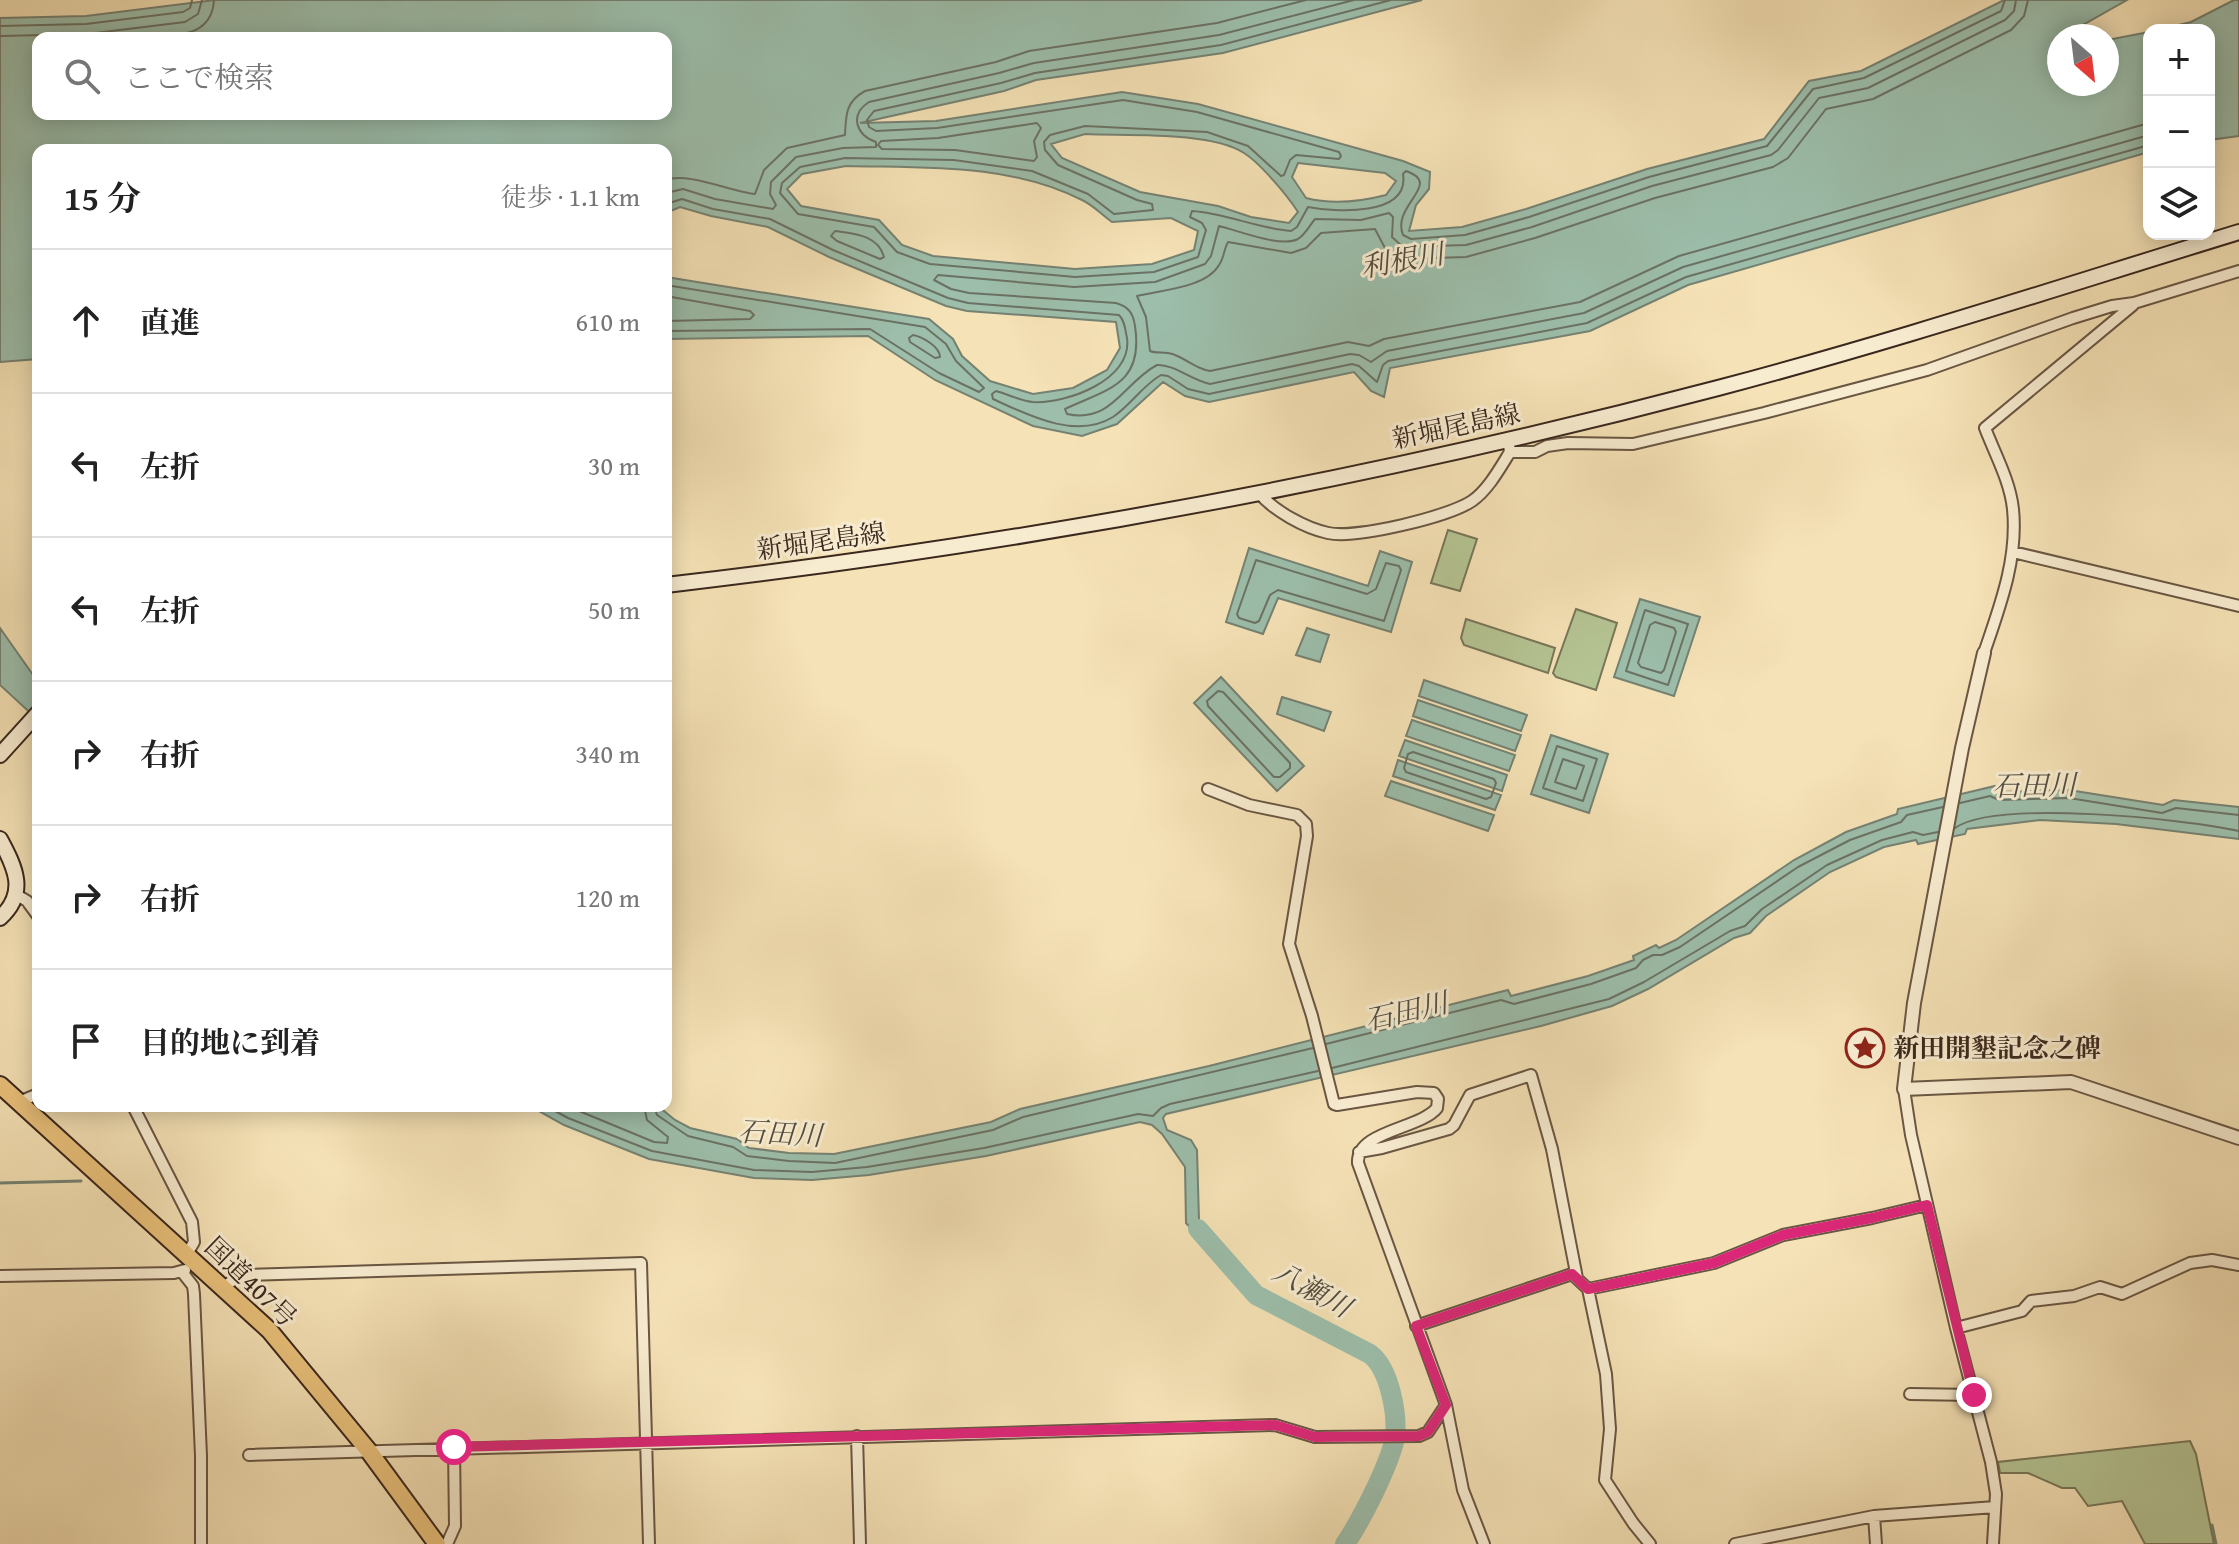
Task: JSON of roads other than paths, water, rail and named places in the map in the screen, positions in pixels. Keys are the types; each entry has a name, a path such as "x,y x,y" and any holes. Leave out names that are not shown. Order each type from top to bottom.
{"highway":[{"name":"国道407号","path":"0,1085 188,1262 224,1287 278,1340 368,1450 437,1544"}],"main road":[{"name":"新堀尾島線","path":"672,584 1024,536 1509,446 1803,365 2239,232"},
{"path":"0,755 32,720"},
{"path":"0,839 14,865 18,884 17,895 0,918"}],"street":[{"path":"1259,493 1273,507 1329,533 1384,528 1453,511 1475,499 1509,446 1535,452 1547,446 1568,443 1633,444 1673,435 1927,370 2073,318 2239,271"},
{"path":"1993,1544 1995,1507 1991,1462 1911,1135 1904,1089 1910,1026 1958,765 1984,653 2002,601 2013,552 2013,507 2007,481 1985,428 2134,303"},
{"path":"2013,552 2239,606"},
{"path":"1208,789 1227,798 1304,818 1307,836 1289,944 1314,1025 1331,1100 1337,1105 1417,1092 1434,1093 1438,1099 1437,1108 1428,1117 1377,1138 1359,1152 1358,1163 1446,1405 1463,1490 1484,1544"},
{"path":"17,895 32,908"},
{"path":"1359,1152 1441,1133 1454,1125 1470,1095 1531,1075 1552,1149 1577,1280"},
{"path":"1904,1089 2071,1082 2239,1138"},
{"path":"19,1102 32,1097"},
{"path":"136,1112 192,1222 194,1242 188,1262 194,1294 201,1456 201,1544"},
{"path":"1588,1289 1714,1263 1783,1235 1927,1205"},
{"path":"1956,1328 2022,1311 2031,1301 2074,1296 2100,1287 2122,1294 2190,1263 2212,1260 2239,1265"},
{"path":"0,1276 188,1262"},
{"path":"224,1287 234,1278 247,1275 641,1263 649,1544"},
{"path":"1416,1326 1572,1274 1588,1289 1606,1374 1610,1429 1605,1480 1650,1544"},
{"path":"1910,1394 1974,1395"},
{"path":"249,1455 1275,1425 1315,1437 1419,1436 1428,1432 1446,1405"},
{"path":"857,1436 860,1544"},
{"path":"447,1544 455,1526 454,1447"},
{"path":"1735,1544 1874,1516 1995,1507"},
{"path":"1874,1516 1876,1544"}],"water":[{"name":"利根川","path":"215,0 1422,0 1223,53 1036,80 1004,91 860,123 936,121 1122,92 1198,104 1403,161 1430,172 1429,189 1416,205 1409,231 1462,227 1647,169 1764,139 1809,81 1861,71 2004,0 2127,0 2085,24 2047,24 2047,96 2119,96 2119,38 2143,33 2143,154 1688,285 1590,331 1390,368 1384,397 1371,391 1354,372 1209,402 1185,396 1163,382 1117,424 1082,436 1033,426 935,380 868,336 672,339 672,278 929,319 953,339 962,356 990,381 1033,394 1073,388 1107,370 1120,348 1116,322 967,311 946,306 829,257 768,227 680,207 672,210 672,144 32,144 32,359 0,362 0,18 86,16","holes":["1085,134 1211,141 1244,153 1280,188 1298,212 1289,223 1140,192 1062,158 1051,144","1298,163 1385,173 1396,181 1386,195 1336,202 1306,198 1292,177","846,166 936,168 1025,179 1086,202 1112,222 1171,218 1198,231 1194,250 1152,264 1075,269 933,256 902,245 879,220 801,206 787,189 802,174"]},
{"path":"2239,0 2239,136 2215,139 2215,24 2183,24"},
{"path":"1249,548 1368,586 1380,551 1412,562 1391,632 1278,598 1263,634 1226,622"},
{"path":"1640,599 1700,617 1674,696 1614,677"},
{"path":"0,628 32,673 32,714 0,685"},
{"path":"1307,628 1329,635 1320,662 1296,655"},
{"path":"1221,677 1304,766 1277,791 1194,703"},
{"path":"1424,680 1527,715 1521,731 1419,696"},
{"path":"1282,697 1331,712 1324,731 1277,714"},
{"path":"1418,700 1521,735 1515,751 1413,716"},
{"path":"1412,720 1515,755 1509,771 1406,736"},
{"path":"1551,735 1608,754 1589,813 1531,794"},
{"path":"1405,740 1507,775 1502,791 1399,756"},
{"path":"1398,760 1501,795 1495,810 1393,776"},
{"path":"1391,781 1494,815 1488,831 1385,796"},
{"path":"1995,786 1999,792 2069,790 2163,805 2174,800 2239,807 2239,839 2116,824 2040,820 1967,829 1965,834 1918,844 1916,840 1884,847 1830,872 1766,916 1750,933 1734,938 1648,989 1612,1006 1541,1026 1166,1114 1163,1118 1167,1130 1191,1140 1197,1150 1199,1220 1210,1234 1217,1257 1186,1223 1185,1167 1162,1134 1152,1125 1140,1122 986,1156 869,1175 812,1180 754,1178 649,1159 564,1125 541,1112 665,1112 690,1128 737,1139 749,1148 834,1154 991,1122 1020,1109 1209,1066 1508,990 1511,996 1588,976 1634,960 1633,956 1656,945 1659,948 1676,940 1794,860 1846,832 1897,814 1898,809"}],"waterway":[{"path":"0,1183 81,1181"},
{"name":"八瀬川","path":"1198,1229 1256,1295 1370,1354 1383,1371 1394,1408 1394,1442 1373,1494 1345,1544"},
{"path":"2212,1525 2216,1544"}],"place":[{"name":"新田開墾記念之碑","path":"1865,1048"}],"water label":[{"name":"石田川","path":"2034,785"},
{"name":"石田川","path":"1406,1011"},
{"name":"石田川","path":"780,1133"}]}
